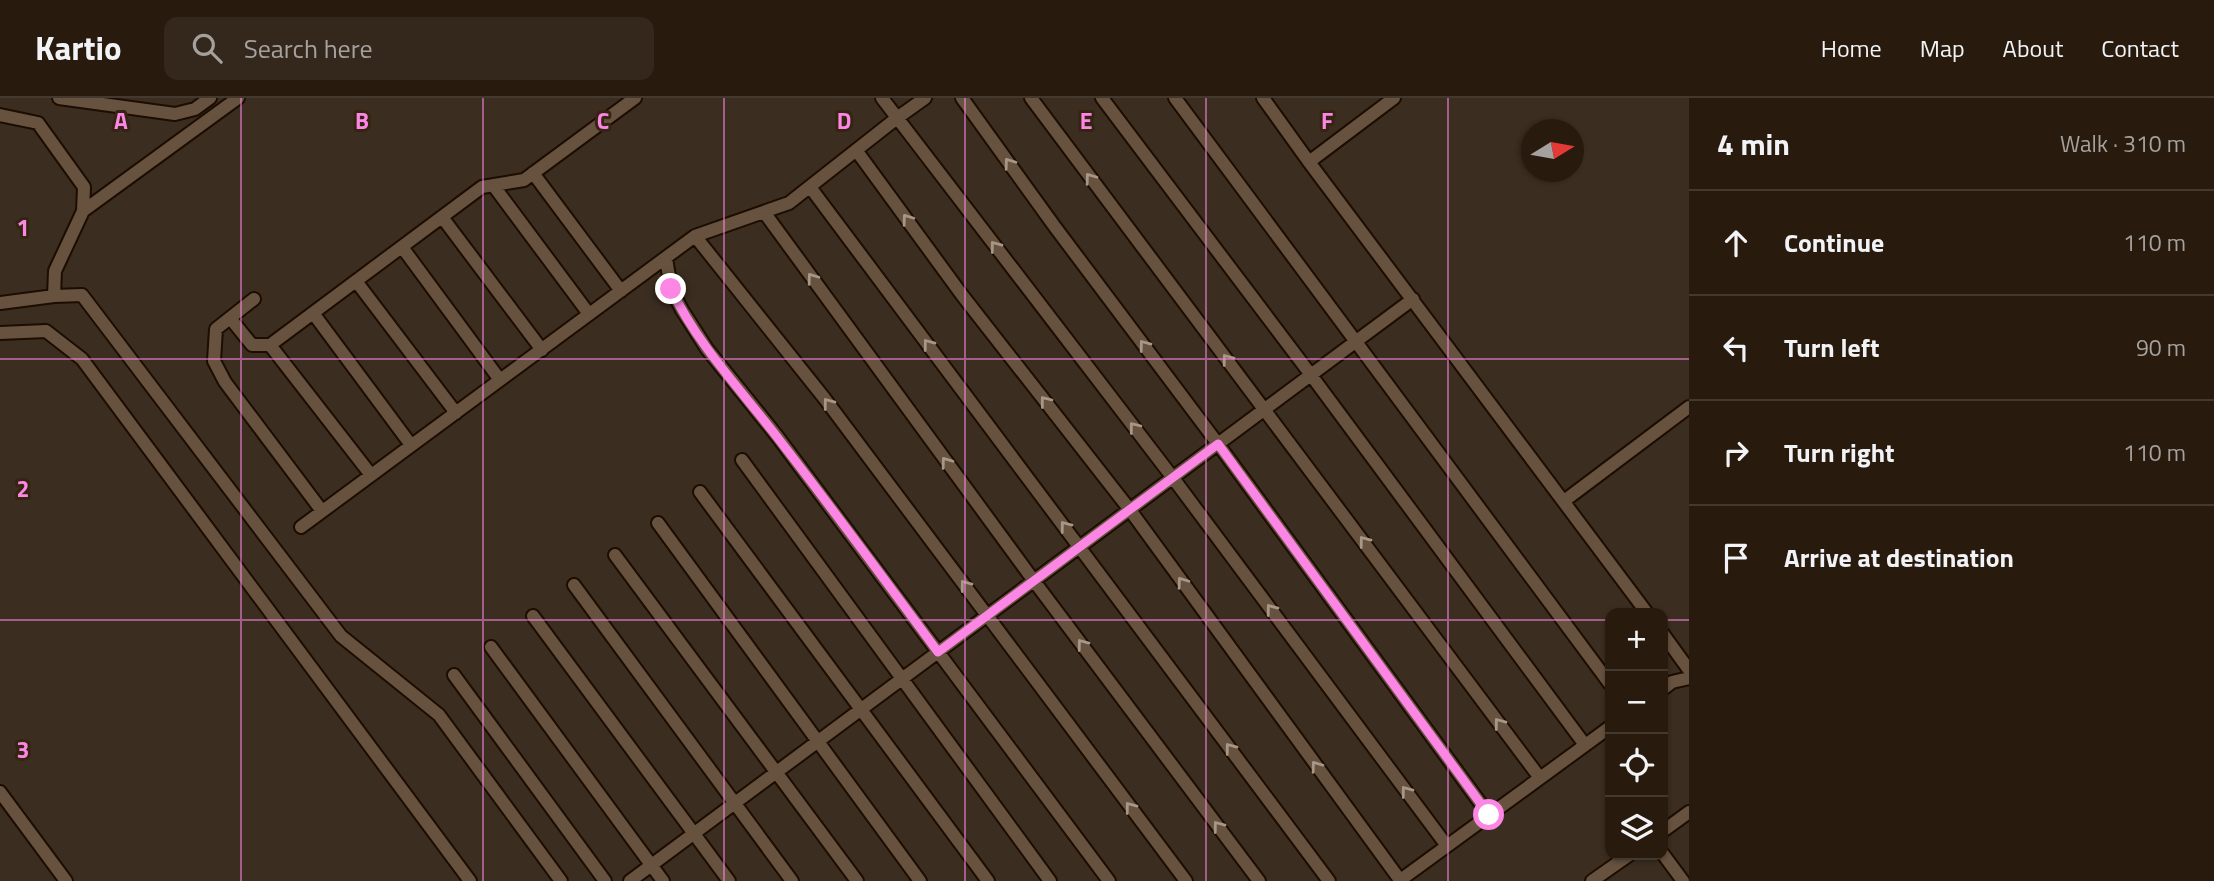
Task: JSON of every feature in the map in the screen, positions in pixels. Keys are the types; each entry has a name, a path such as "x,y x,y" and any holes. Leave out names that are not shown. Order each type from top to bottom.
{"lane":[{"path":"59,98 175,114 195,109 210,98"},
{"path":"83,211 238,98"},
{"path":"230,318 252,345 270,345 482,187 524,180 635,98"},
{"path":"882,98 1173,478 1447,846"},
{"path":"301,527 695,236 789,203 925,98"},
{"path":"962,98 1489,815"},
{"path":"1031,98 1540,778"},
{"path":"1102,98 1585,745"},
{"path":"1175,98 1605,677"},
{"path":"1263,98 1643,608"},
{"path":"1309,162 1394,98"},
{"path":"0,115 38,123 84,187 83,211 55,271 54,296"},
{"path":"856,150 962,295 1130,510 1399,881 1605,731"},
{"path":"533,173 621,291"},
{"path":"493,185 589,314"},
{"path":"810,187 1329,881"},
{"path":"764,212 1034,581 1259,881"},
{"path":"442,217 542,350"},
{"path":"695,236 825,399 1186,881"},
{"path":"401,247 500,380"},
{"path":"666,258 671,289 681,310 707,349 777,436 1108,881"},
{"path":"356,281 456,412"},
{"path":"0,303 82,295 341,635 439,715 561,881"},
{"path":"254,299 216,329 214,361 225,382 322,512"},
{"path":"630,881 1413,299"},
{"path":"313,313 411,445"},
{"path":"0,333 46,331 82,359 470,881"},
{"path":"270,345 370,475"},
{"path":"1564,500 1689,407"},
{"path":"742,460 1050,881"},
{"path":"700,492 988,881"},
{"path":"657,523 920,881"},
{"path":"615,555 857,881"},
{"path":"574,585 792,881"},
{"path":"533,616 729,881"},
{"path":"1668,642 1689,670"},
{"path":"491,647 663,881"},
{"path":"454,675 605,881"},
{"path":"1668,685 1689,678"},
{"path":"0,792 66,881"},
{"path":"1668,827 1689,812"},
{"path":"1592,881 1609,876 1624,860"},
{"path":"1667,860 1683,881"}],"shaded area":[{"path":"0,98 1689,98 1689,881 0,881"}],"route":[{"path":"671,289 681,310 707,349 777,436 938,652 1218,444 1489,815"}]}
